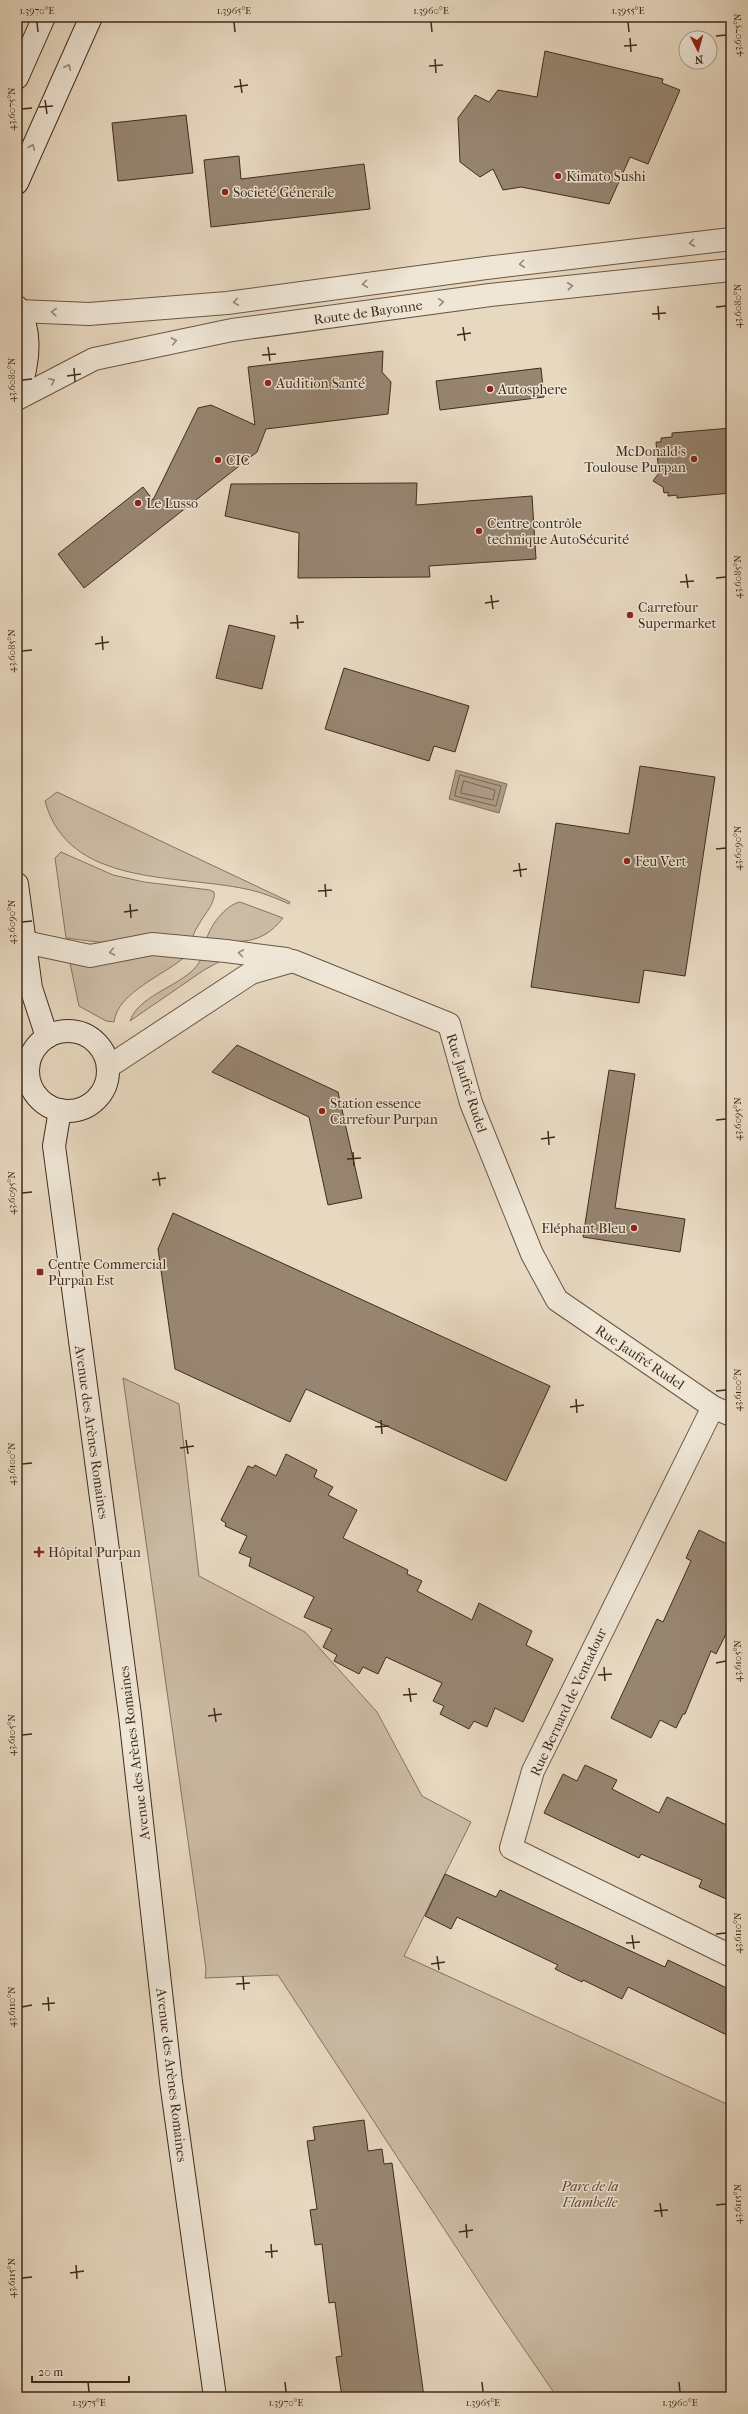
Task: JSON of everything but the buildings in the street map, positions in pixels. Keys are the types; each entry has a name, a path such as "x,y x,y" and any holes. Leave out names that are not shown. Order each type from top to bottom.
{"street":[{"path":"17,78 44,17"},
{"path":"17,183 91,17"},
{"name":"Route de Bayonne","path":"18,309 89,314 227,303 731,238"},
{"name":"Route de Bayonne","path":"17,399 94,359 232,330 490,295 731,270"},
{"path":"17,399 27,370 27,336 18,309"},
{"path":"17,884 31,988 47,1037"},
{"path":"25,942 90,956 152,944 226,951 293,960"},
{"path":"108,1067 251,973 293,960"},
{"name":"Rue Jaufré Rudel","path":"293,960 449,1024 471,1103 532,1254 557,1300 722,1411"},
{"path":"58,1032 75,1032 91,1038 103,1051 108,1067 107,1082 100,1095 89,1106 75,1111 60,1110 49,1106 40,1099 29,1078 32,1055 38,1045 47,1037 58,1032"},
{"name":"Avenue des Arènes Romaines","path":"60,1110 54,1146 130,1716 171,2082 215,2397"},
{"name":"Rue Bernard de Ventadour","path":"722,1411 533,1771 512,1848 731,1956"}],"green space":[{"path":"57,792 290,902 289,904 268,895 246,889 128,872 100,863 76,849 57,829 45,801"},
{"path":"61,852 113,875 144,882 210,890 214,892 214,897 212,903 197,927 192,940 106,943 66,938 55,858"},
{"path":"240,902 283,918 266,934 257,938 239,941 206,941 210,929 218,917 229,907"},
{"path":"136,951 187,955 133,993 117,1011 114,1022 106,1021 79,1006 70,963 91,965"},
{"path":"202,956 228,957 204,970 130,1021 144,1002 189,974 197,966"},
{"name":"Parc de la Flambelle","path":"123,1378 179,1404 199,1576 305,1632 377,1712 422,1796 471,1822 404,1956 731,2106 731,2397 557,2397 496,2308 278,1975 205,1978 206,1969"}],"water":[{"path":"456,770 507,784 499,813 449,799"}],"place":[{"name":"Kimato Sushi","path":"558,176"},
{"name":"Societé Génerale","path":"225,192"},
{"name":"Audition Santé","path":"268,383"},
{"name":"Autosphere","path":"490,389"},
{"name":"McDonald's Toulouse Purpan","path":"694,459"},
{"name":"CIC","path":"218,460"},
{"name":"Le Lusso","path":"138,503"},
{"name":"Centre contrôle technique AutoSécurité","path":"479,531"},
{"name":"Carrefour Supermarket","path":"630,615"},
{"name":"Feu Vert","path":"627,861"},
{"name":"Station essence Carrefour Purpan","path":"322,1111"},
{"name":"Eléphant Bleu","path":"634,1228"},
{"name":"Centre Commercial Purpan Est","path":"40,1272"},
{"name":"Hôpital Purpan","path":"39,1552"}]}
